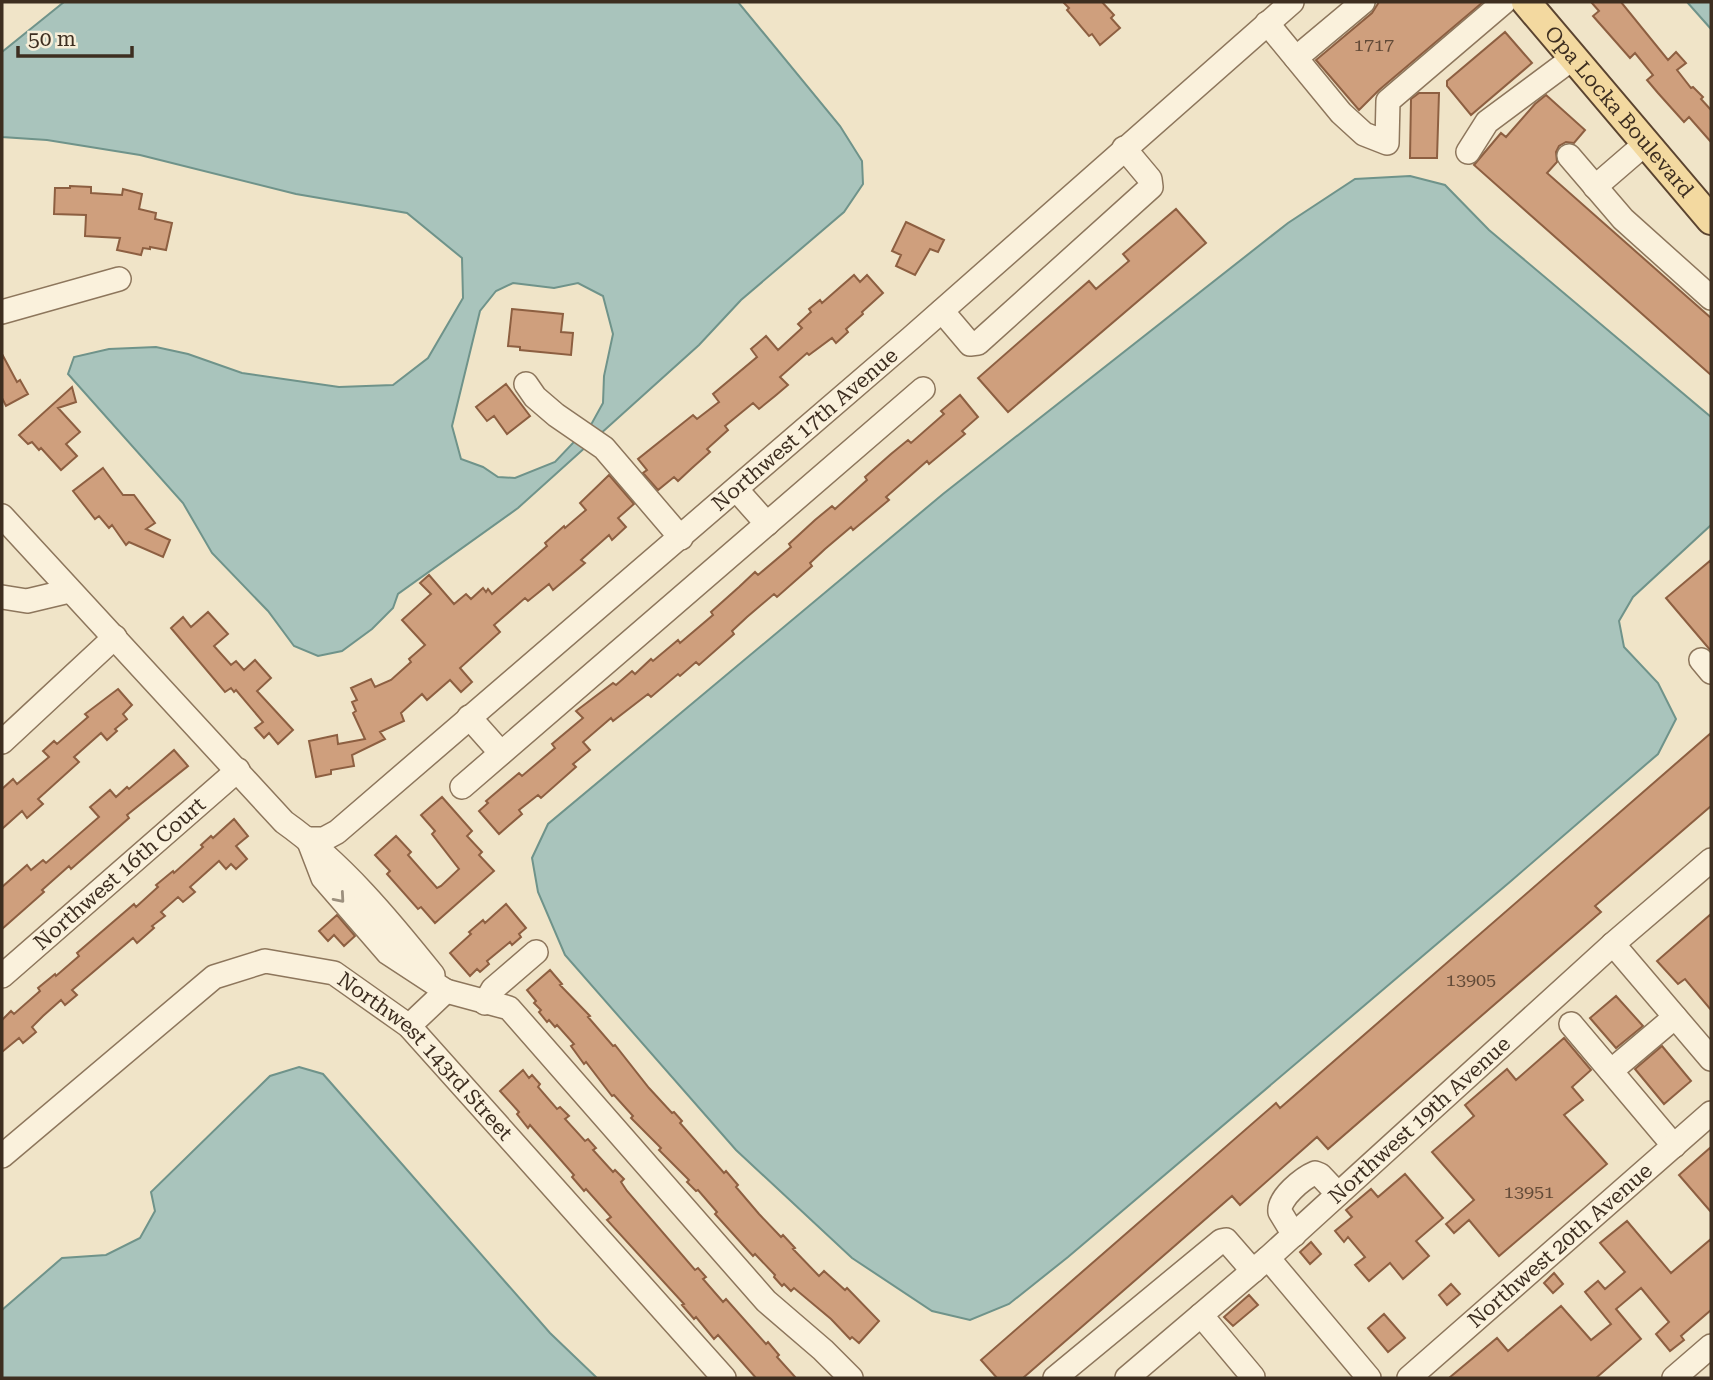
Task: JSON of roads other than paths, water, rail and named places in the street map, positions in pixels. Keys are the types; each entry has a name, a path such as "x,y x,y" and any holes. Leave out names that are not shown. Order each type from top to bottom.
{"main road":[{"name":"Opa Locka Boulevard","path":"1525,2 1711,220"}],"street":[{"name":"Northwest 17th Avenue","path":"308,839 324,839 337,832 566,633 681,538 1292,2"},
{"path":"1296,58 1363,2"},
{"path":"1267,23 1341,113 1364,134 1387,143 1388,101 1504,2"},
{"path":"1468,152 1488,122 1573,58"},
{"path":"1595,187 1646,143"},
{"path":"942,311 970,344 978,344 1151,187 1150,179 1124,148"},
{"path":"1569,156 1623,219 1711,298"},
{"path":"2,312 118,279"},
{"path":"526,384 535,397 556,415 604,448 681,538"},
{"path":"462,787 923,389"},
{"path":"736,489 767,524"},
{"path":"2,516 284,822 308,839 340,869 407,942 446,991 509,1008 766,1301 851,1378"},
{"path":"2,597 27,601 69,591"},
{"path":"2,742 116,637"},
{"path":"469,717 501,753"},
{"name":"Northwest 16th Court","path":"2,976 238,771"},
{"name":"Northwest 19th Avenue","path":"1127,1378 1294,1235 1613,944 1711,860"},
{"path":"1613,944 1711,1059"},
{"path":"485,1003 493,989 536,952"},
{"name":"Northwest 143rd Street","path":"2,1156 214,977 265,961 334,973 409,1026 724,1378"},
{"path":"409,1026 446,991"},
{"path":"1611,1071 1675,1017"},
{"path":"1571,1024 1674,1146"},
{"name":"Northwest 20th Avenue","path":"1409,1378 1711,1114"},
{"path":"1294,1235 1280,1212 1281,1201 1315,1173 1338,1194"},
{"path":"1055,1378 1224,1239 1260,1265 1369,1378"},
{"path":"1201,1315 1253,1377 1251,1378"},
{"path":"1674,1378 1711,1346"}],"water":[{"path":"64,2 738,2 840,126 862,161 863,184 844,212 741,300 699,345 518,508 398,594 393,608 372,629 342,651 318,656 294,646 268,611 212,553 183,503 68,374 74,357 109,349 156,347 188,354 242,373 339,387 393,385 428,358 463,298 462,258 407,213 296,194 140,155 47,140 2,137 2,52","holes":["513,283 554,288 578,283 603,296 613,334 604,376 603,403 592,423 555,462 515,478 498,477 483,467 461,459 452,426 480,311 496,291"]},
{"path":"1687,2 1711,2 1711,29"},
{"path":"1410,176 1445,185 1489,230 1711,417 1711,525 1633,597 1619,621 1624,647 1658,683 1676,719 1658,754 1068,1257 1009,1304 970,1320 932,1311 852,1258 736,1150 565,955 538,892 532,858 548,824 943,494 1288,223 1355,179"},
{"path":"299,1067 323,1074 550,1333 597,1378 2,1378 2,1310 62,1258 106,1255 140,1238 155,1211 151,1192 270,1076"}]}
